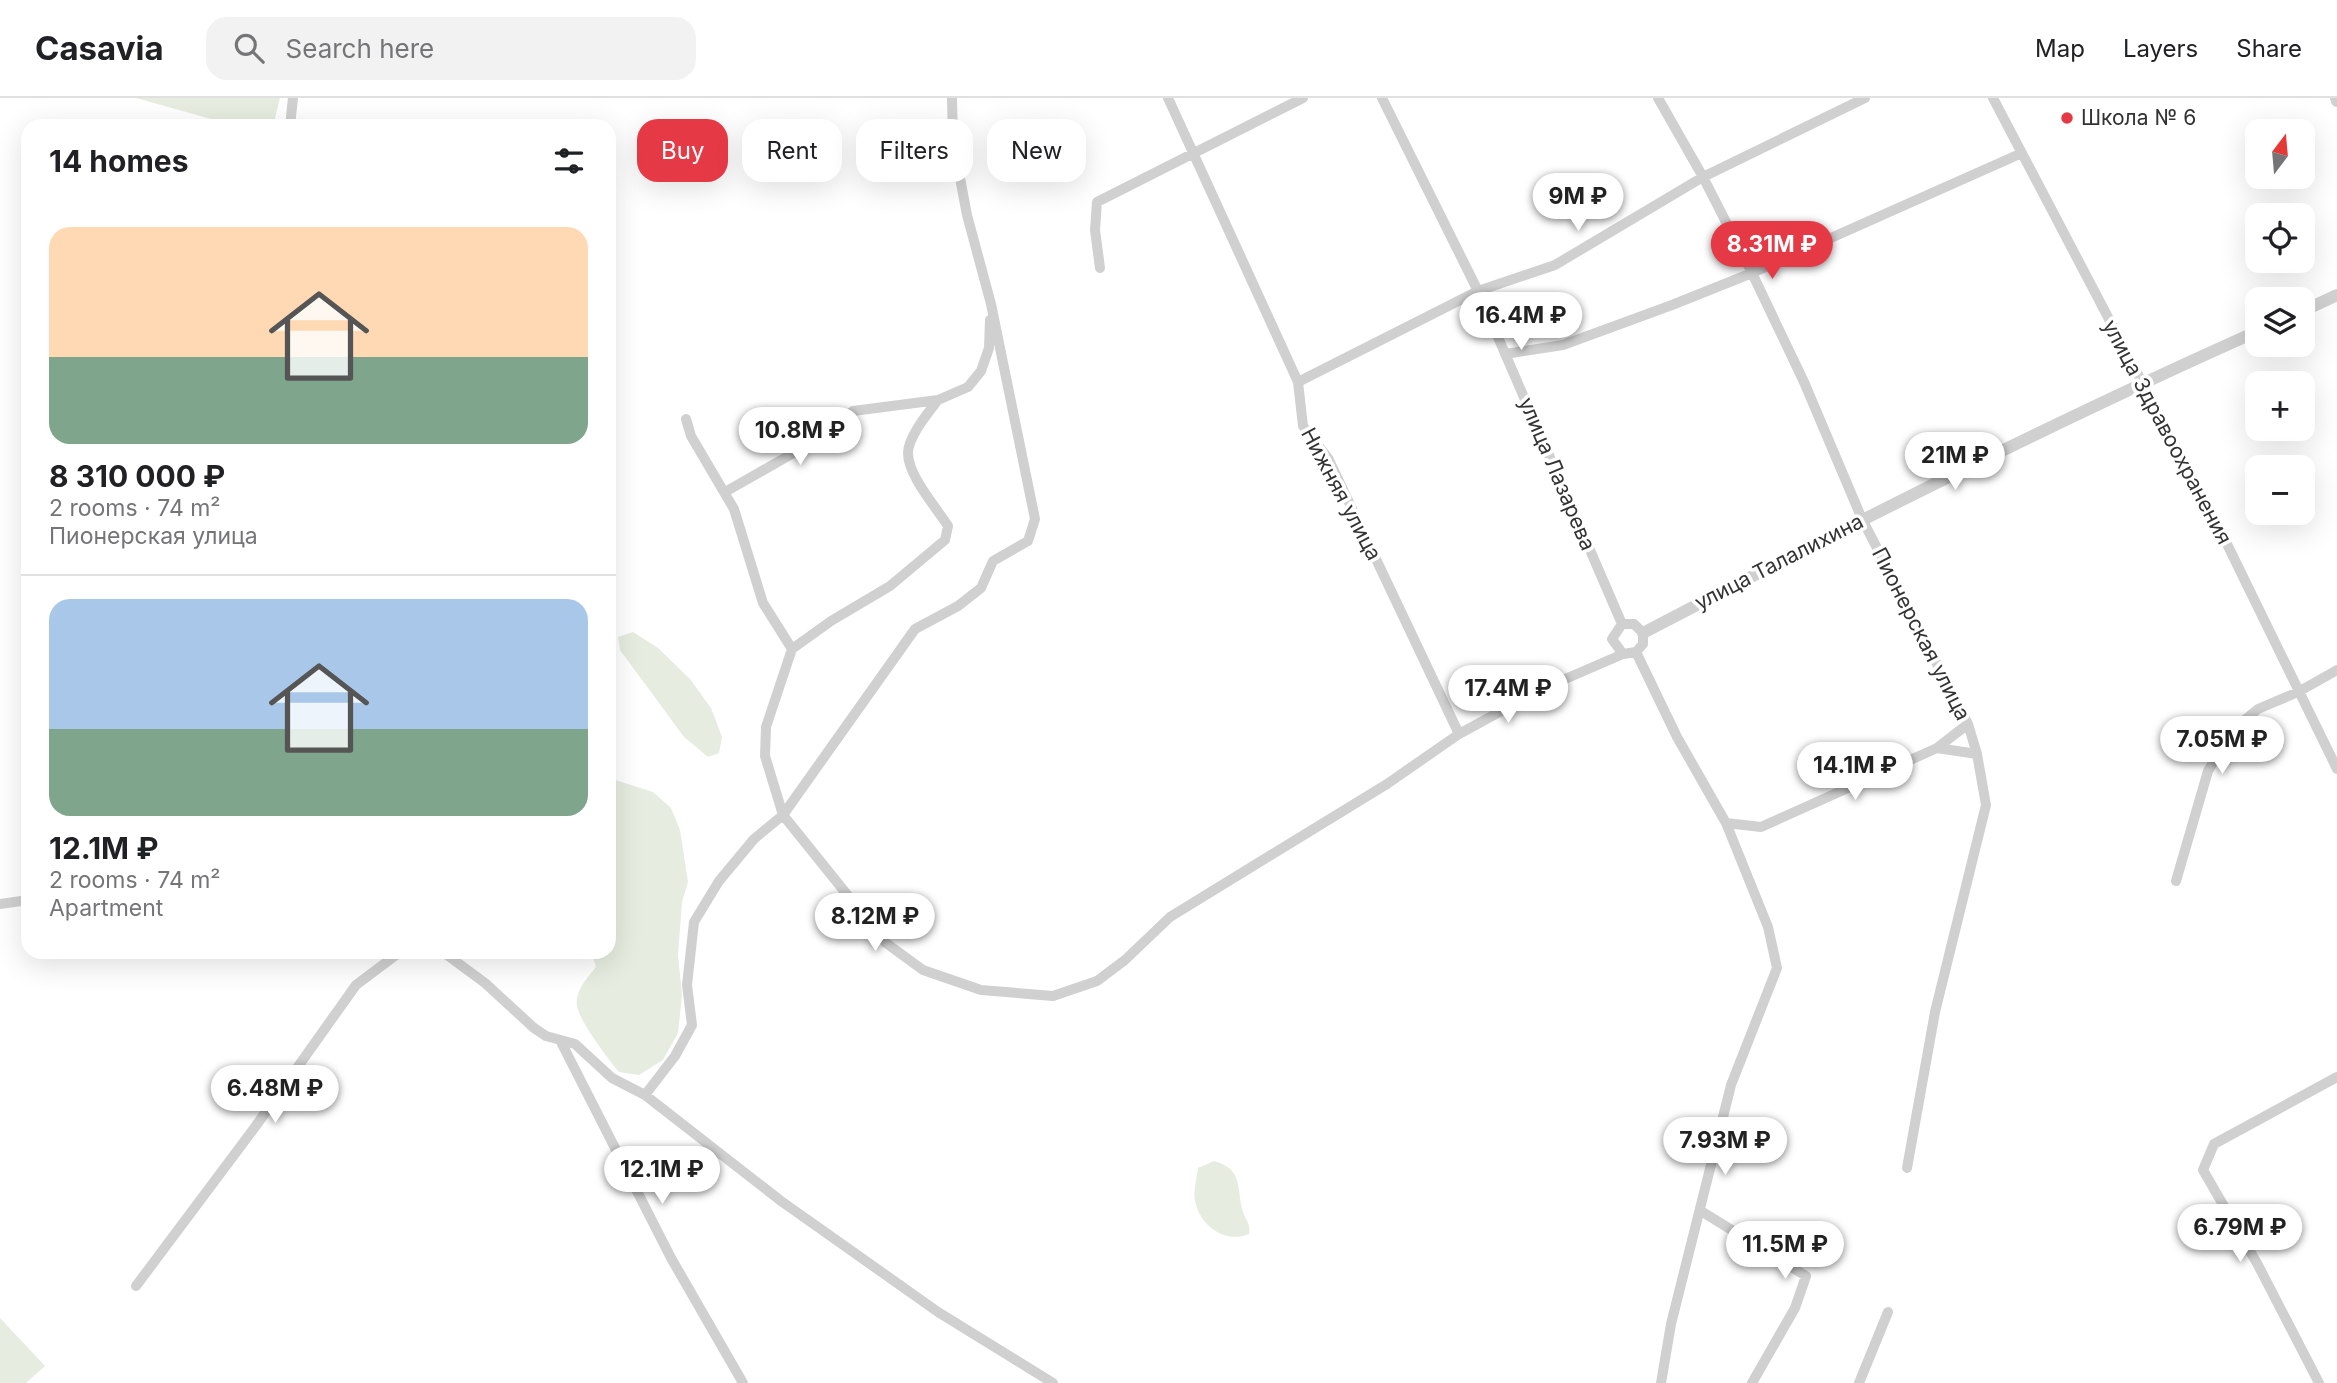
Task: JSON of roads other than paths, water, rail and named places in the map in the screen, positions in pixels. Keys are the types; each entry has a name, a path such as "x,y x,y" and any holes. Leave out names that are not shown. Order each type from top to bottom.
{"street":[{"path":"291,119 293,98"},
{"path":"645,1095 675,1056 692,1025 687,985 694,922 719,881 754,839 783,815 915,629 958,606 981,589 993,561 1028,541 1035,519 991,304 967,215 955,152 952,98"},
{"name":"Нижняя улица","path":"1168,98 1298,382 1303,426 1328,458 1460,734"},
{"path":"1100,268 1095,230 1097,202 1294,98"},
{"path":"1192,152 1303,98"},
{"name":"улица Лазарева","path":"1382,98 1478,291 1622,624"},
{"name":"Пионерская улица","path":"1658,98 1703,177 1752,273 1804,382 1862,519 1968,724 1977,754 1986,805 1935,1012 1907,1168"},
{"path":"1298,382 1478,291 1555,265 1703,177 1865,98"},
{"name":"улица Здравоохранения","path":"1993,98 2140,383 2227,544 2337,769"},
{"path":"1505,354 1563,345 1752,273 2022,153"},
{"path":"2315,305 2337,295"},
{"path":"725,492 797,451 853,411 938,400 968,387 981,371 989,348 991,304"},
{"name":"улица Талалихина","path":"1643,633 1862,519 2140,383 2245,337"},
{"path":"938,400 917,429 908,452 915,478 948,526 945,540 890,586 831,621 792,649 766,727 765,756 783,815 886,943 923,970 981,990 1053,996 1097,981 1125,960 1170,917 1387,785 1460,734 1542,689 1623,654 1636,652 1643,644 1643,633 1634,624 1622,624 1612,639 1623,654"},
{"path":"686,419 691,436 734,509 763,603 792,649"},
{"path":"1636,652 1677,737 1726,823 1768,927 1777,968 1731,1085 1671,1324 1661,1383"},
{"path":"2176,881 2208,771 2230,732 2258,709 2298,692 2337,670"},
{"path":"1726,823 1761,827 1937,748 1968,724"},
{"path":"1937,748 1977,754"},
{"path":"0,904 21,901"},
{"path":"136,1286 255,1127 356,985 391,959"},
{"path":"452,959 485,983 534,1028 546,1036 575,1044 612,1078 645,1095 781,1200 938,1312 1053,1383"},
{"path":"560,1040 671,1258 744,1383"},
{"path":"2319,1383 2258,1265 2203,1170 2214,1144 2337,1077"},
{"path":"1701,1211 1806,1276 1795,1308 1752,1383"},
{"path":"1859,1383 1888,1312"}],"place":[{"name":"Школа № 6","path":"2067,118"}]}
